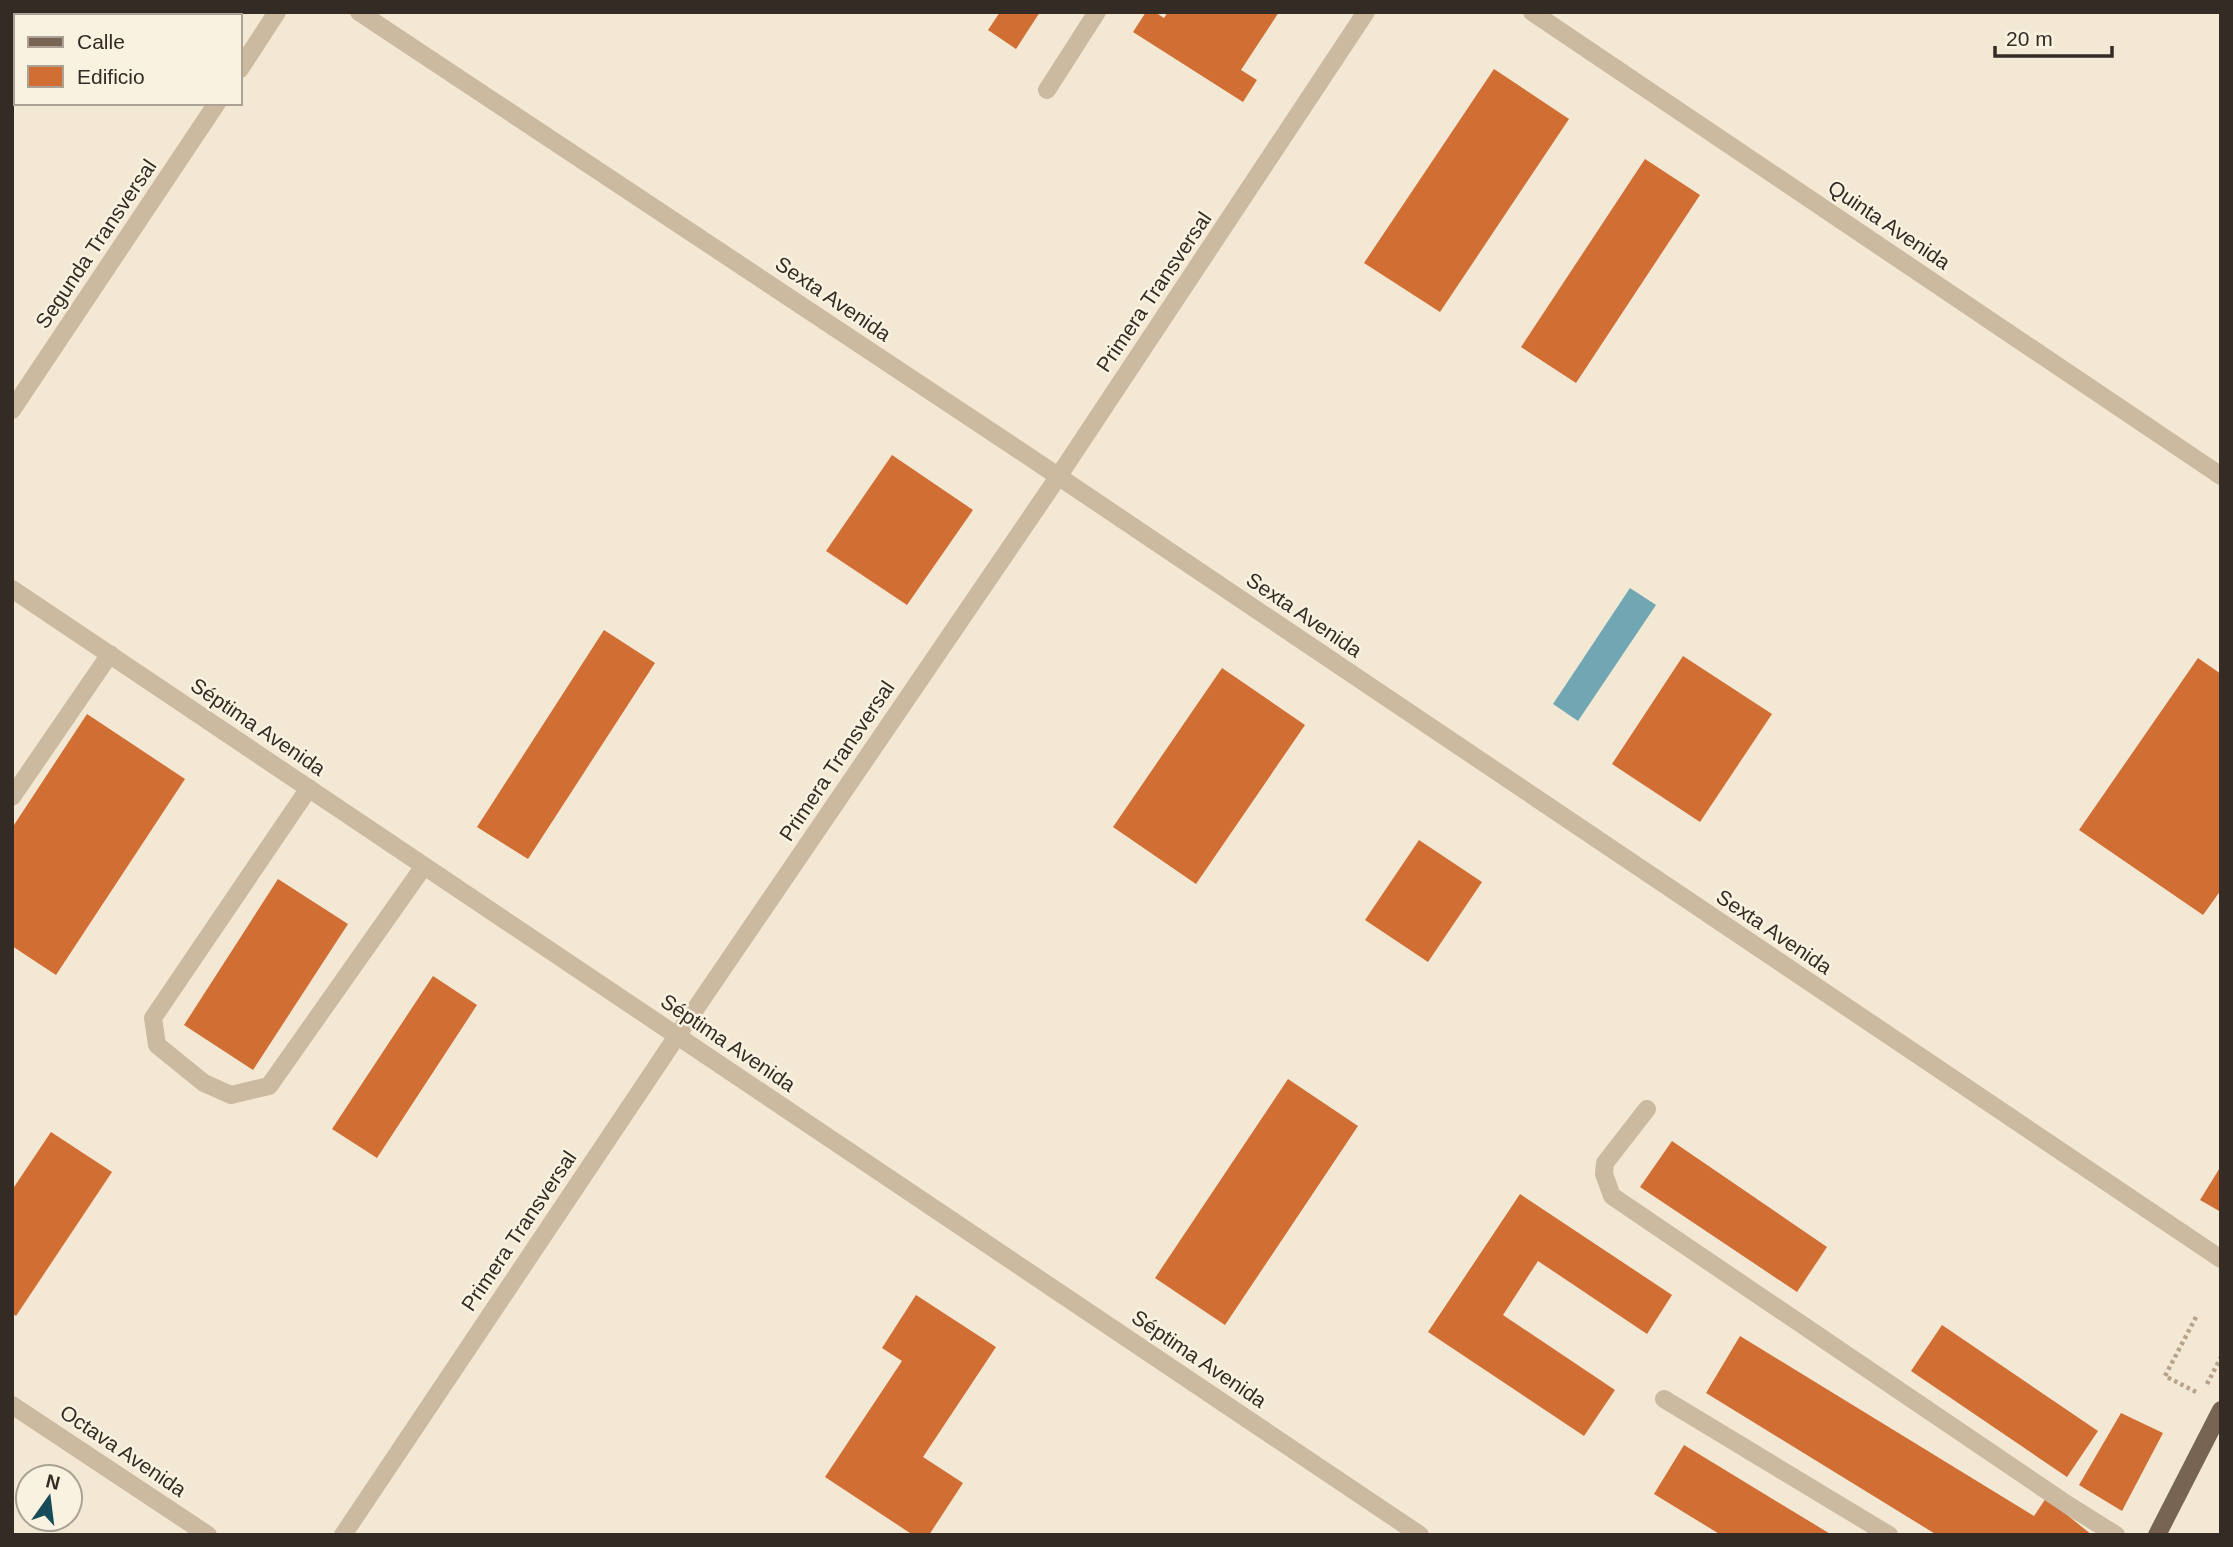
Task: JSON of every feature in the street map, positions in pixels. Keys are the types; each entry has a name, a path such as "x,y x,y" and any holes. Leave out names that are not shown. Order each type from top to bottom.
{"main road":[{"path":"2157,1535 2221,1410"}],"street":[{"path":"242,66 277,12"},
{"name":"Sexta Avenida","path":"359,12 1058,477 2221,1259"},
{"path":"1047,90 1097,12"},
{"name":"Primera Transversal","path":"343,1535 677,1036 1058,477 1366,12"},
{"name":"Quinta Avenida","path":"1532,12 2221,476"},
{"name":"Segunda Transversal","path":"12,410 216,105"},
{"name":"Séptima Avenida","path":"12,589 1420,1535"},
{"path":"12,797 110,654"},
{"path":"309,788 153,1018 157,1045 204,1083 231,1095 269,1086 424,866"},
{"path":"1647,1109 1605,1163 1604,1174 1612,1196 2116,1535"},
{"path":"1664,1399 1889,1535"},
{"name":"Octava Avenida","path":"12,1405 208,1535"}],"path":[{"path":"2196,1317 2165,1376 2202,1395"}],"water":[{"path":"1630,588 1656,605 1578,721 1553,704"}],"building":[{"path":"1000,12 1040,12 1016,49 988,30"},
{"path":"1146,12 1155,12 1164,18 1168,12 1279,12 1241,70 1257,80 1243,102 1133,32"},
{"path":"1494,69 1569,119 1440,312 1364,263"},
{"path":"1645,159 1700,195 1576,383 1521,347"},
{"path":"892,455 973,510 907,605 826,551"},
{"path":"604,630 655,663 528,859 477,827"},
{"path":"1683,656 1772,714 1700,822 1612,764"},
{"path":"2198,658 2221,674 2221,890 2203,915 2079,830"},
{"path":"1222,668 1305,725 1196,884 1113,827"},
{"path":"87,714 185,779 56,975 12,946 12,828"},
{"path":"1419,840 1482,882 1428,962 1365,920"},
{"path":"278,879 348,924 253,1070 184,1025"},
{"path":"433,976 477,1005 377,1158 332,1129"},
{"path":"1288,1079 1358,1126 1225,1325 1155,1278"},
{"path":"51,1132 112,1172 16,1316 12,1313 12,1190"},
{"path":"1672,1141 1827,1247 1797,1292 1640,1187"},
{"path":"2221,1166 2221,1212 2200,1200"},
{"path":"1520,1194 1672,1295 1647,1334 1538,1261 1503,1315 1615,1390 1584,1436 1428,1332"},
{"path":"916,1295 996,1347 923,1457 963,1483 929,1535 913,1535 825,1477 902,1361 882,1348"},
{"path":"1942,1325 2098,1431 2067,1477 1911,1371"},
{"path":"1740,1336 2034,1516 2046,1498 2092,1535 1937,1535 1706,1393"},
{"path":"2121,1413 2163,1433 2122,1511 2079,1485"},
{"path":"1684,1445 1832,1535 1721,1535 1654,1494"}]}
